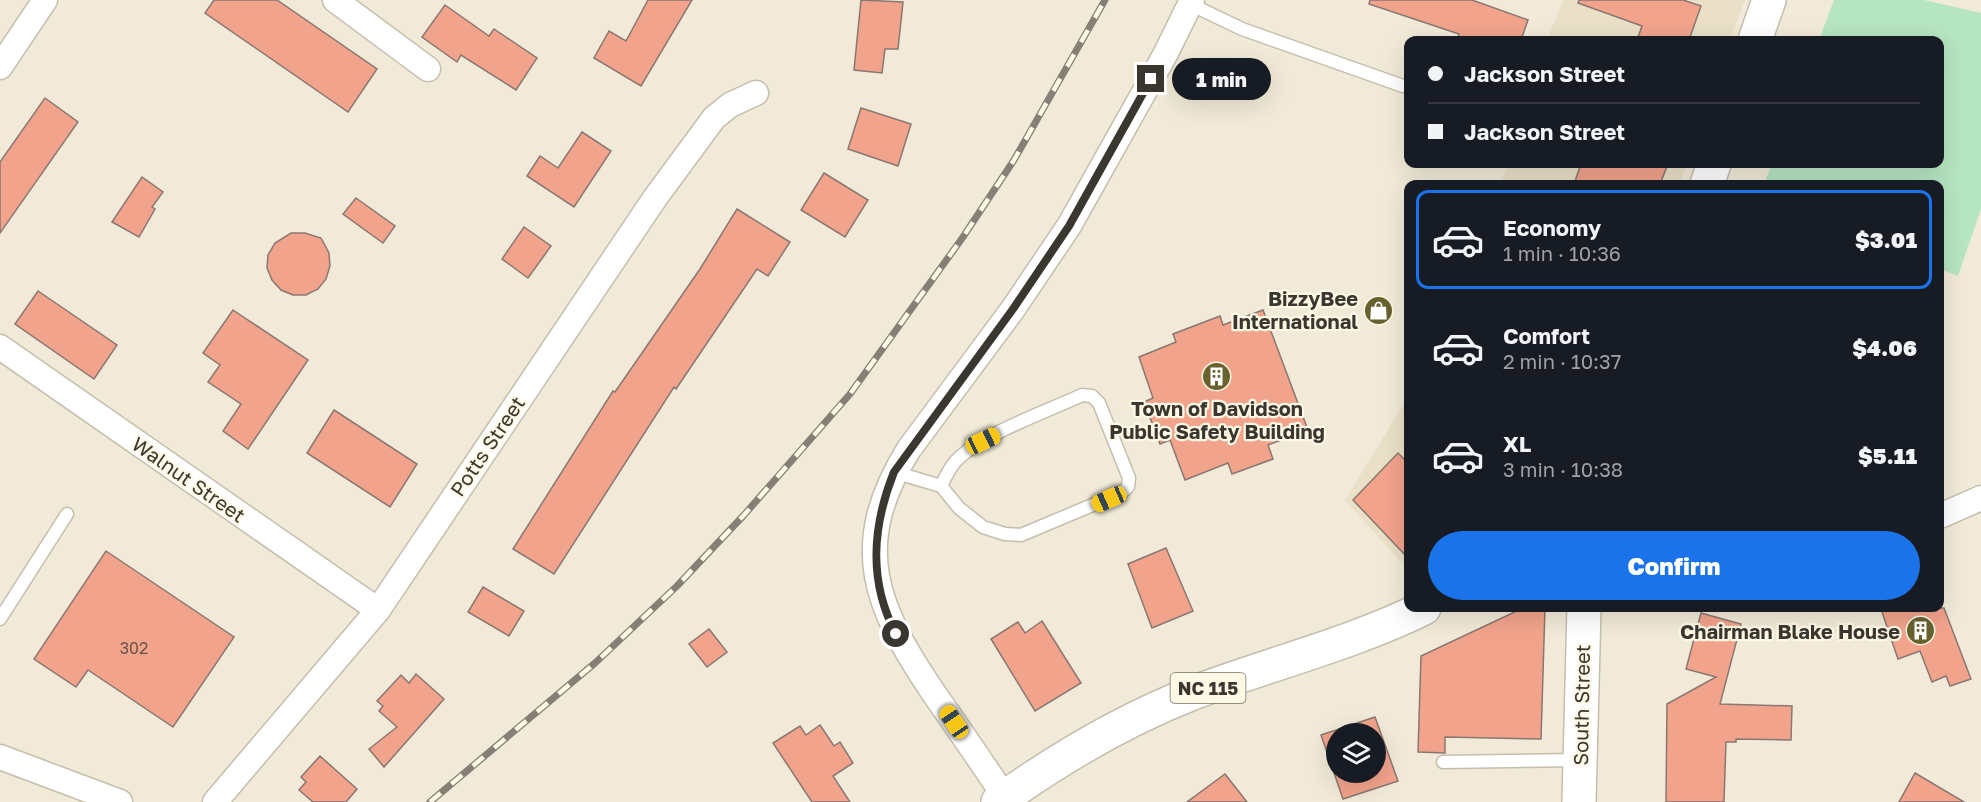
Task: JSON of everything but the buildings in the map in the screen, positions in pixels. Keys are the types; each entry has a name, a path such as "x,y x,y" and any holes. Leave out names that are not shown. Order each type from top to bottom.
{"main road":[{"path":"1756,36 1769,0"},
{"name":"NC 115","path":"1001,800 1114,729 1152,710 1370,631 1415,612"},
{"name":"South Street","path":"1579,802 1584,612"}],"street":[{"path":"0,67 45,0"},
{"path":"335,0 428,69"},
{"path":"1001,800 904,650 888,620 880,596 875,560 876,536 882,501 894,472 1013,309 1069,226 1191,2"},
{"name":"Potts Street","path":"215,802 378,610 648,208 714,117 730,105 756,93"},
{"name":"Walnut Street","path":"0,347 378,610"},
{"path":"1944,514 1981,498"},
{"path":"0,757 120,802"}],"lane":[{"path":"1191,2 1242,29 1403,86"},
{"path":"894,472 940,486 959,508 983,527 1005,534 1021,535 1121,493 1128,487 1129,478 1099,403 1092,396 1082,395 983,441 954,463 940,486"},
{"path":"0,619 67,514"},
{"path":"1443,762 1580,760"}],"shaded area":[{"path":"1563,0 1745,0 1732,36 1549,36"},
{"path":"1506,168 1686,168 1681,180 1502,180"},
{"path":"1404,404 1404,566 1345,500"}],"green space":[{"path":"1834,0 1924,0 1981,13 1981,209 1958,276 1944,271 1944,180 1766,180 1770,168 1944,168 1944,36 1820,36"}],"railway":[{"path":"430,802 595,663 677,586 744,515 850,394 963,237 1014,160 1105,0"}],"place":[{"name":"BizzyBee International","path":"1379,310"},
{"name":"Town of Davidson Public Safety Building","path":"1217,377"},
{"name":"Chairman Blake House","path":"1921,631"}],"route":[{"path":"896,634 888,620 880,596 875,560 876,536 882,501 894,472 1013,309 1069,226 1151,79"}]}
